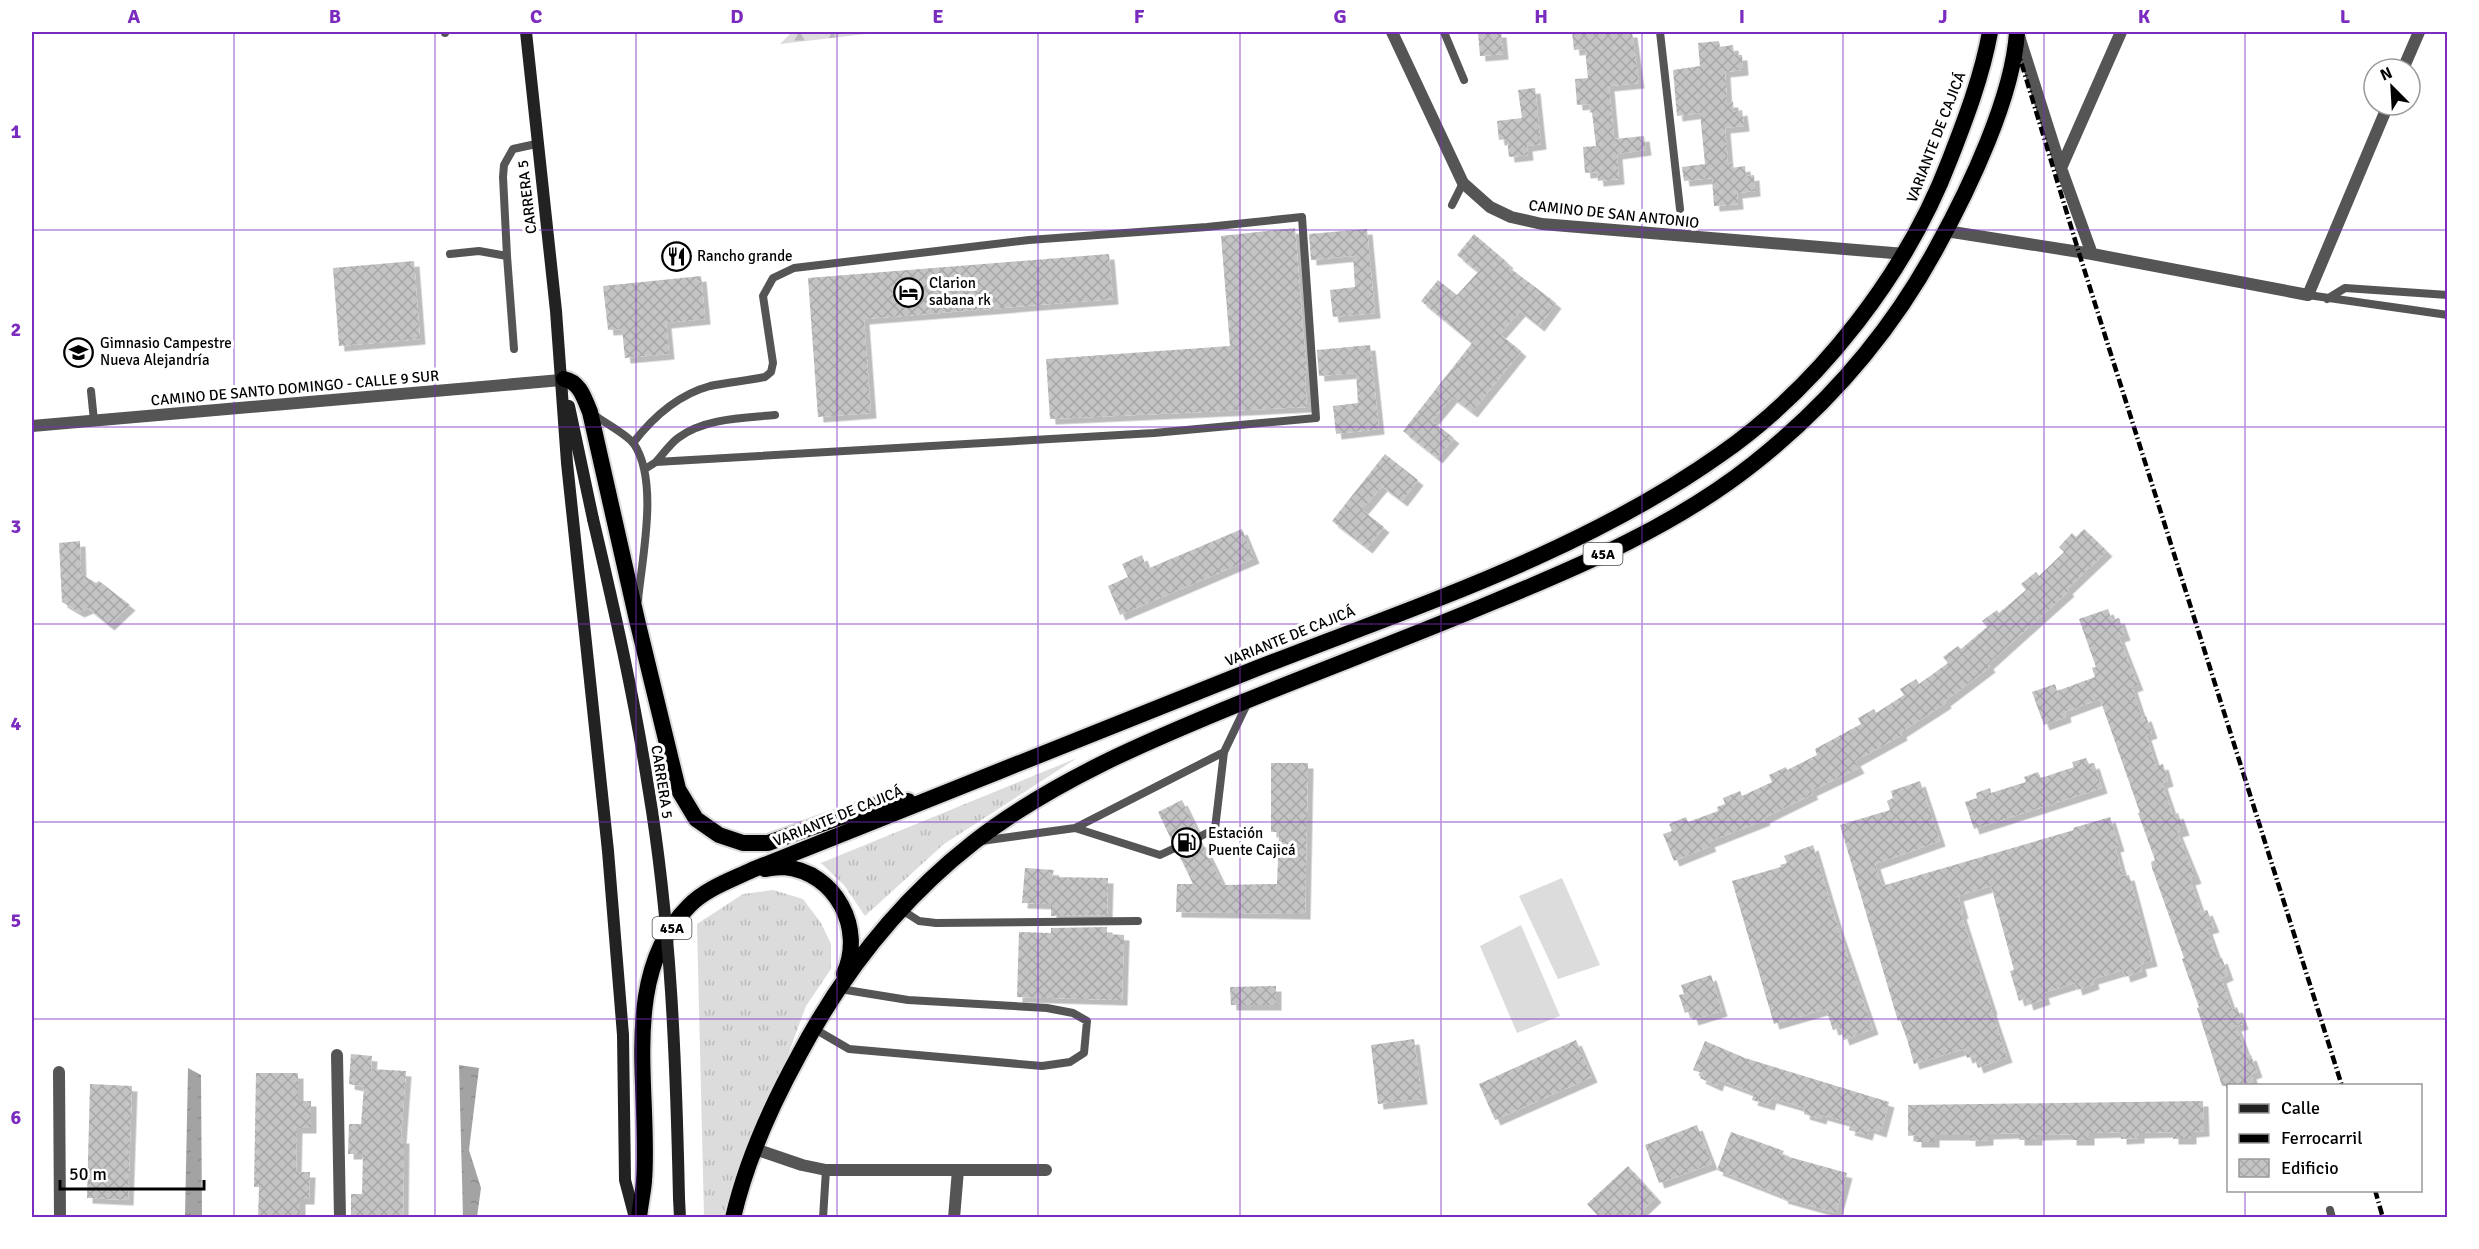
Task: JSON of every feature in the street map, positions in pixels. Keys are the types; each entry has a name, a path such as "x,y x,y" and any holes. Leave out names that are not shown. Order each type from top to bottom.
{"highway":[{"name":"VARIANTE DE CAJICÁ","path":"637,1218 644,1181 645,1006 651,969 664,938 689,905 720,885 752,870 1493,575 1629,512 1722,453 1768,415 1814,372 1870,307 1905,254 1936,195 1969,112 1990,32"},
{"name":"45A","path":"733,1218 754,1149 782,1087 813,1028 838,989 900,909 974,842 1061,785 1115,756 1542,582 1616,548 1694,505 1752,465 1809,415 1869,353 1916,286 1946,231 1980,159 1999,109 2018,32"},
{"path":"562,379 572,380 579,387 590,412 678,789 696,819 719,835 743,843 768,843 872,806 933,798"},
{"path":"752,870 784,867 814,877 838,898 851,928 851,960 838,989"}],"main road":[{"name":"CARRERA 5","path":"526,32 562,379 628,675 649,788 665,913 676,1061 680,1218"},
{"name":"CARRERA 5","path":"562,379 567,464 608,851 623,1035 625,1180 637,1218"}],"street":[{"name":"CAMINO DE SAN ANTONIO","path":"1392,32 1463,183 1490,207 1511,217 1542,224 1905,254"},
{"path":"2018,32 2061,168 2092,254"},
{"path":"2061,168 2121,32"},
{"path":"2408,57 2419,32"},
{"path":"1946,231 2092,254 2308,295 2383,117"},
{"name":"CAMINO DE SANTO DOMINGO - CALLE 9 SUR","path":"32,426 562,379"},
{"path":"337,1055 340,1218"},
{"path":"59,1072 60,1218"},
{"path":"754,1149 802,1165 826,1170 1046,1170"},
{"path":"954,1218 958,1170"}],"lane":[{"path":"1444,32 1464,80"},
{"path":"1660,32 1680,208"},
{"path":"514,349 507,256 504,165 513,150 536,144"},
{"path":"1452,205 1463,183"},
{"path":"633,443 660,412 685,396 710,386 765,377 771,372 773,363 762,296 773,278 794,268 1029,240 1207,227 1302,217 1316,418 1155,433 656,462"},
{"path":"450,254 479,251 507,256"},
{"path":"2327,299 2345,288 2368,287 2448,295"},
{"path":"2308,295 2448,315"},
{"path":"91,391 94,421"},
{"path":"590,412 633,443 645,469 646,509 637,620"},
{"path":"645,469 656,462 678,438 695,428 726,420 775,415"},
{"path":"1200,837 1215,830 1224,752 1249,700"},
{"path":"974,842 1075,828 1224,752"},
{"path":"1075,828 1160,855 1175,848"},
{"path":"900,909 919,921 936,923 1138,921"},
{"path":"813,1028 849,1049 1042,1066 1070,1062 1084,1053 1087,1021 1073,1012 1047,1008 908,1000 838,989"},
{"path":"823,1218 826,1170"}],"green space":[{"path":"792,32 883,32 780,44"},
{"path":"1077,758 944,844 865,916 844,885 821,863"},
{"path":"1562,878 1600,965 1558,979 1519,896"},
{"path":"773,890 803,899 821,923 831,944 831,969 806,1006 728,1217 704,1217 697,924 743,894"},
{"path":"1521,925 1560,1016 1517,1033 1480,946"}],"water":[{"path":"459,1065 479,1068 469,1150 481,1188 477,1217 463,1217"},
{"path":"188,1068 201,1075 202,1217 185,1217"}],"building":[{"path":"1478,32 1501,32 1503,54 1480,56"},
{"path":"1572,32 1632,32 1639,83 1609,86 1614,139 1644,136 1646,150 1617,154 1619,179 1598,181 1597,172 1585,173 1583,147 1596,146 1589,104 1577,105 1575,79 1588,78 1585,49 1574,50"},
{"path":"1719,41 1720,47 1733,45 1734,55 1742,55 1743,70 1725,72 1727,102 1733,102 1734,112 1742,110 1744,126 1725,128 1728,162 1732,162 1732,168 1745,166 1746,176 1754,175 1755,191 1737,193 1738,204 1714,206 1712,178 1684,181 1682,167 1705,164 1700,113 1677,116 1673,70 1700,66 1698,43"},
{"path":"1535,88 1541,144 1527,146 1528,155 1509,157 1507,139 1499,140 1497,121 1522,118 1518,90"},
{"path":"1295,228 1307,377 1305,377 1307,407 1050,419 1046,359 1230,346 1221,236"},
{"path":"1367,229 1375,313 1333,317 1330,290 1355,287 1353,256 1311,260 1309,234"},
{"path":"1474,234 1508,263 1506,265 1556,303 1539,326 1520,311 1500,334 1521,351 1472,412 1452,397 1432,421 1454,438 1437,458 1403,431 1472,343 1421,301 1438,280 1457,295 1478,272 1457,255"},
{"path":"1109,254 1113,299 864,319 871,413 818,417 808,278"},
{"path":"414,261 420,339 339,346 333,268"},
{"path":"701,276 705,319 666,323 669,354 625,358 622,329 608,330 603,286"},
{"path":"1370,345 1379,429 1336,434 1333,406 1358,403 1356,373 1319,376 1317,350"},
{"path":"1385,454 1418,480 1402,501 1382,486 1362,510 1384,527 1367,548 1332,521"},
{"path":"1242,529 1254,558 1120,615 1108,586 1128,577 1122,564 1142,555 1147,569"},
{"path":"2084,529 2107,551 2067,589 2069,591 1988,664 1990,667 1945,701 1946,703 1901,732 1902,735 1855,761 1859,768 1811,791 1813,794 1764,818 1765,820 1709,842 1711,846 1674,861 1663,834 1672,831 1669,824 1686,817 1688,822 1718,811 1717,807 1725,804 1723,798 1740,791 1742,796 1772,782 1769,775 1786,767 1787,770 1817,755 1815,749 1861,724 1858,718 1874,709 1876,713 1904,695 1900,689 1916,679 1919,684 1948,663 1943,657 1958,646 1961,649 1987,627 1982,621 1997,610 1999,613 2026,590 2021,584 2036,572 2039,576 2064,552 2059,547 2072,533 2076,537"},
{"path":"80,541 81,574 96,583 99,581 130,605 109,625 88,608 79,612 62,602 59,543"},
{"path":"2108,609 2112,620 2119,618 2125,635 2119,637 2138,685 2132,687 2142,717 2146,716 2152,733 2146,735 2156,766 2163,764 2168,781 2162,783 2173,815 2178,813 2184,830 2177,832 2196,878 2190,880 2201,912 2207,910 2214,927 2207,929 2218,960 2222,958 2228,975 2221,978 2232,1009 2237,1007 2243,1024 2236,1026 2247,1056 2251,1055 2257,1072 2251,1074 2253,1081 2246,1084 2222,1086 2182,959 2184,958 2152,868 2151,862 2155,860 2100,699 2065,712 2066,717 2044,725 2032,692 2055,684 2057,691 2095,677 2092,668 2096,667 2079,619"},
{"path":"2086,758 2089,764 2094,763 2102,788 1974,829 1965,802 1977,798 1976,793 1990,788 1991,793 2026,782 2024,777 2038,772 2041,778 2074,767 2072,762"},
{"path":"1271,763 1308,763 1305,914 1176,912 1177,884 1193,884 1178,853 1181,849 1180,845 1173,843 1158,812 1182,800 1197,831 1193,839 1196,842 1202,842 1223,885 1277,884 1279,832 1271,832"},
{"path":"1920,781 1940,841 1875,864 1882,886 2074,830 2073,828 2110,817 2119,846 2115,847 2123,876 2129,875 2152,961 2140,964 2142,971 2125,977 2123,970 2093,979 2094,984 2077,990 2075,983 2043,993 2045,999 2028,1005 2026,998 2019,1001 2010,971 2014,970 1991,886 1958,896 1963,913 1961,914 2007,1057 1978,1068 1974,1056 1967,1058 1964,1049 1914,1064 1900,1020 1898,1021 1840,825 1890,810 1887,801 1893,798 1891,791"},
{"path":"1813,845 1839,931 1873,1029 1844,1040 1840,1028 1833,1030 1826,1009 1774,1024 1732,881 1781,867 1780,865 1787,863 1784,856"},
{"path":"1025,868 1054,870 1052,877 1108,878 1107,915 1051,916 1051,904 1022,903"},
{"path":"1107,927 1107,934 1124,935 1122,1000 1017,997 1019,932 1051,933 1051,928"},
{"path":"1711,975 1722,1011 1693,1020 1690,1011 1685,1013 1679,995 1684,994 1681,985"},
{"path":"1276,986 1276,1005 1231,1005 1230,987"},
{"path":"1414,1039 1422,1099 1378,1104 1371,1045"},
{"path":"1576,1040 1592,1077 1495,1120 1479,1084"},
{"path":"1705,1041 1745,1058 1889,1102 1881,1132 1869,1128 1867,1135 1849,1130 1851,1123 1822,1115 1821,1119 1804,1114 1805,1108 1771,1098 1769,1105 1752,1100 1754,1093 1719,1080 1717,1086 1700,1078 1702,1073 1693,1070"},
{"path":"351,1054 372,1056 371,1069 406,1071 401,1138 404,1138 403,1218 351,1218 351,1194 362,1194 363,1154 348,1154 349,1124 361,1124 364,1087 349,1084"},
{"path":"256,1073 298,1073 298,1101 311,1101 311,1128 297,1128 296,1172 310,1172 309,1199 300,1199 300,1218 258,1218 259,1187 254,1187"},
{"path":"90,1084 132,1086 128,1200 87,1198"},
{"path":"2203,1101 2204,1131 2191,1132 2191,1139 2173,1139 2173,1132 2139,1133 2139,1138 2121,1139 2121,1132 2089,1133 2089,1140 2071,1140 2071,1134 2037,1135 2037,1140 2019,1140 2019,1133 1988,1134 1988,1140 1970,1141 1970,1135 1934,1135 1934,1142 1916,1142 1916,1135 1908,1136 1908,1105"},
{"path":"1697,1125 1712,1164 1659,1183 1645,1145"},
{"path":"1731,1132 1784,1151 1782,1155 1847,1173 1836,1213 1782,1198 1783,1196 1717,1170"},
{"path":"1628,1166 1656,1197 1634,1218 1600,1218 1587,1204"}],"railway":[{"path":"2012,32 2079,253 2341,1084"},
{"path":"2376,1192 2383,1218"}],"place":[{"name":"Rancho grande","path":"676,256"},
{"name":"Clarion sabana rk","path":"908,292"},
{"name":"Gimnasio Campestre Nueva Alejandría","path":"79,352"},
{"name":"Estación Puente Cajicá","path":"1187,842"}]}
